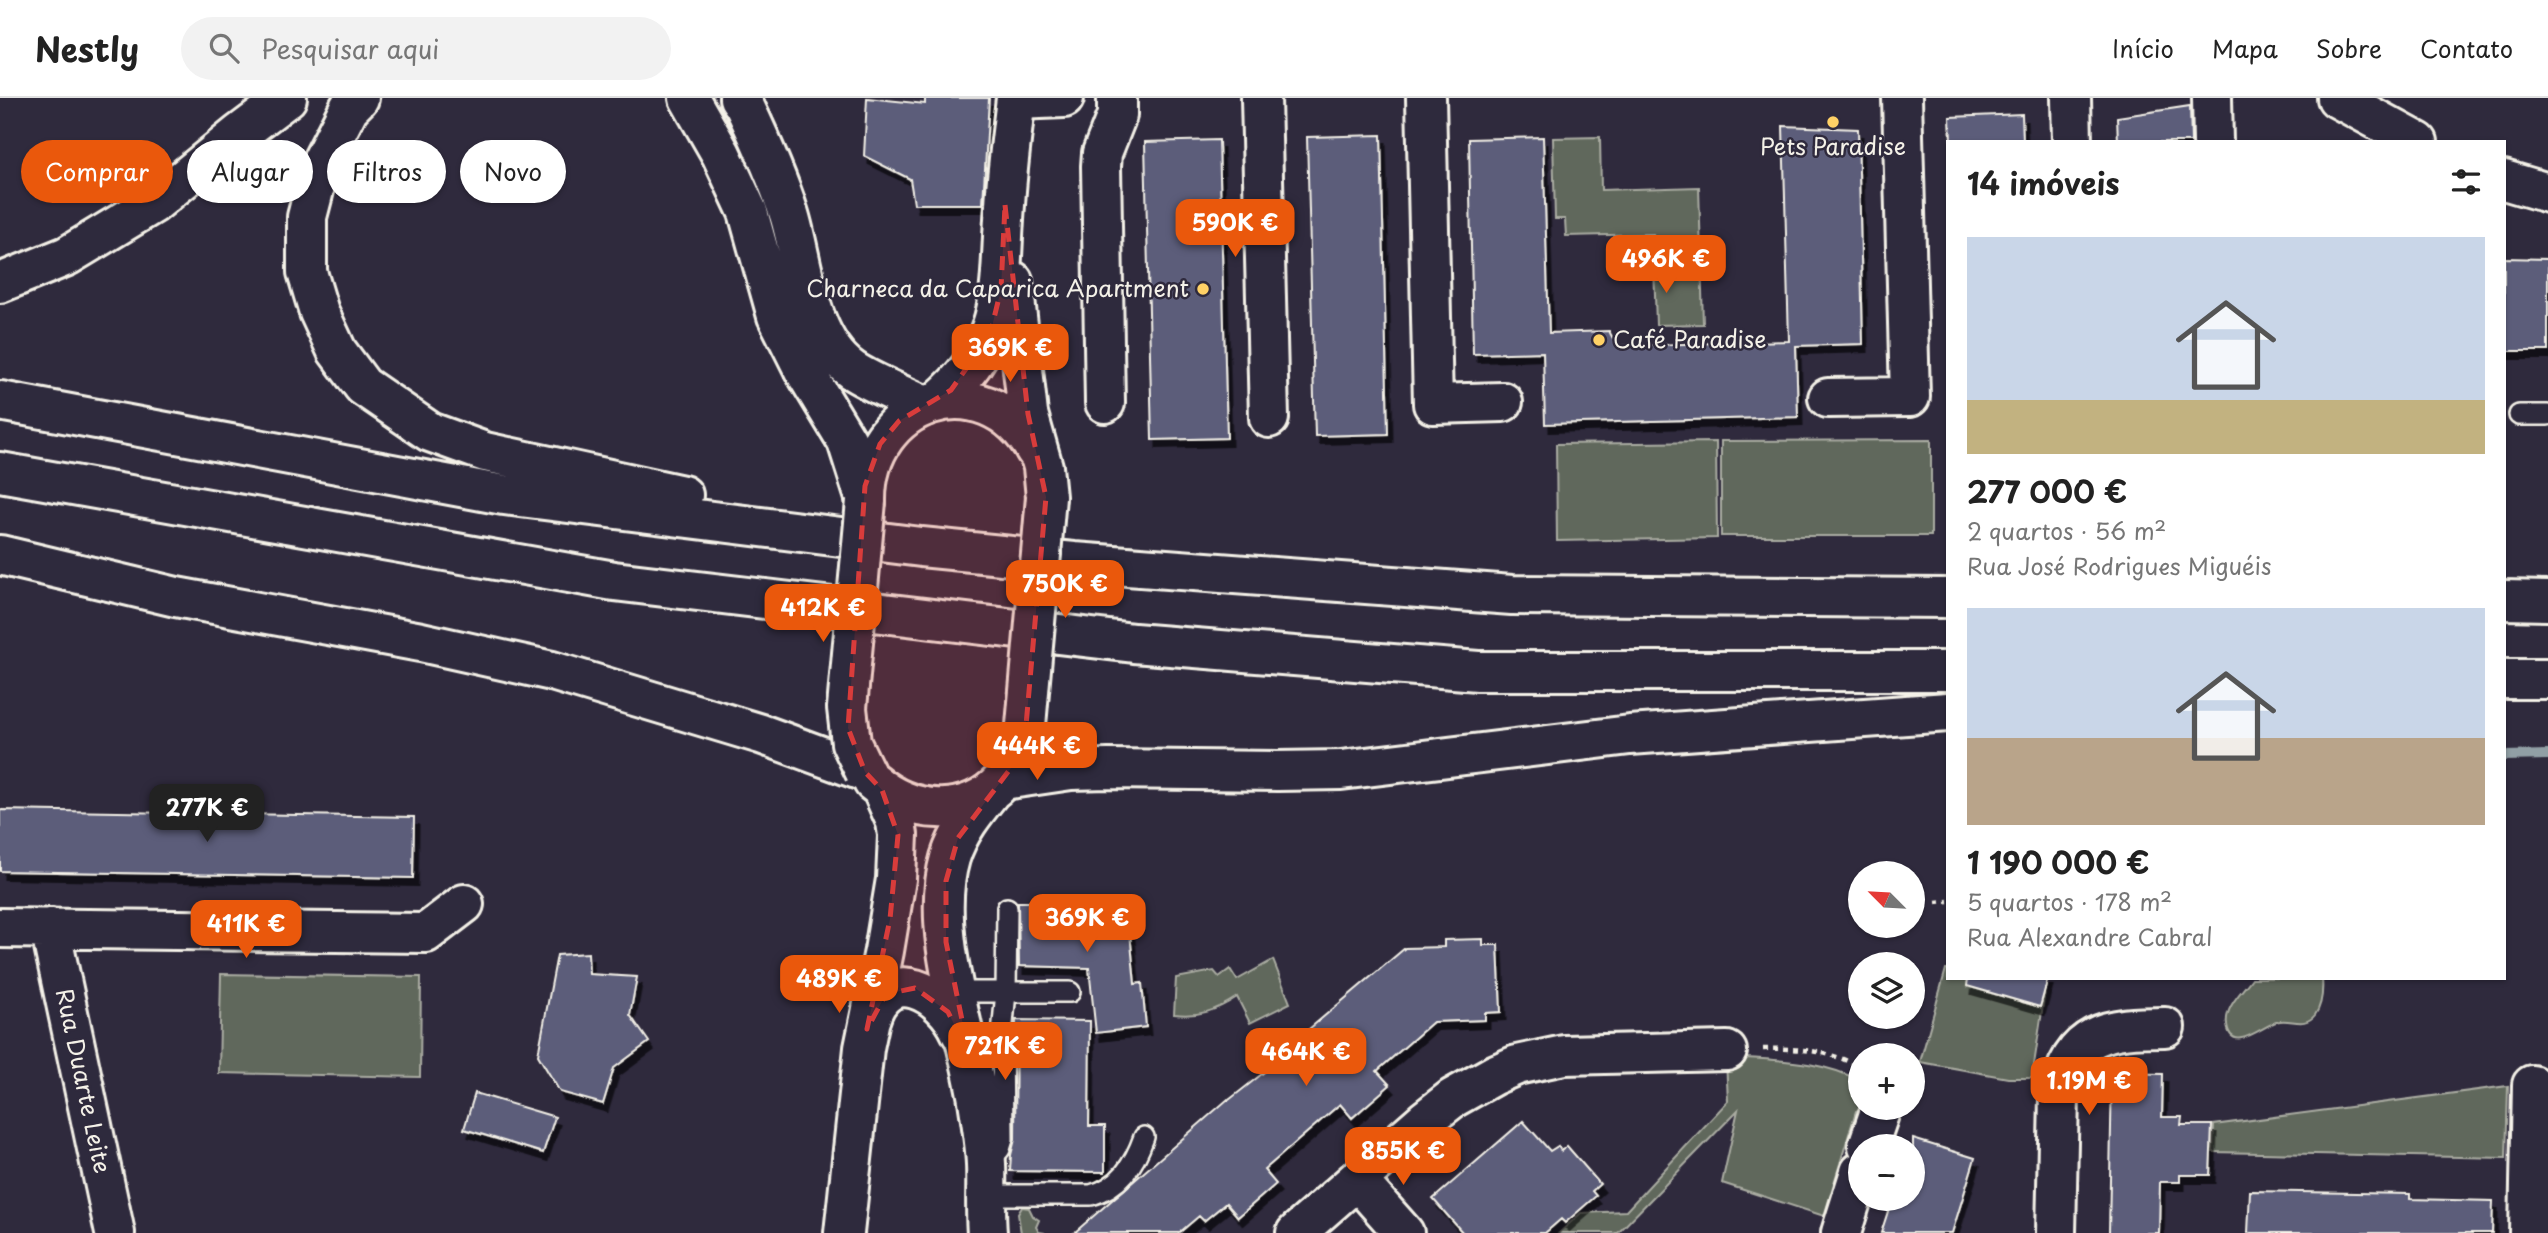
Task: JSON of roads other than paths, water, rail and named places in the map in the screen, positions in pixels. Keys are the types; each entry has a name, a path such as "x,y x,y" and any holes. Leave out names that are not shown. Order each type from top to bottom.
{"main road":[{"path":"0,283 67,256 153,204 287,98"},
{"path":"359,98 349,108 321,163 307,218 307,272 319,312 337,351 363,386 430,432 485,452 922,547"},
{"path":"689,98 721,154 748,212 778,316 804,370 847,441 866,501"},
{"path":"739,98 772,164 790,216 812,308 829,345 852,370 931,403 972,401 1004,414 1029,438 1037,453"},
{"path":"844,1233 859,1081 897,879 898,835 895,822 851,743 847,708 868,472 880,444 899,421 931,403 965,374 980,355 990,335 1001,289 1004,205 1016,99 1064,98"},
{"path":"1105,403 1101,166 1102,153 1117,115 1117,98"},
{"path":"1261,98 1269,418"},
{"path":"1426,98 1433,404 1503,402"},
{"path":"1828,398 1910,397 1902,98"},
{"path":"2071,98 2072,140"},
{"path":"2212,98 2213,140"},
{"path":"2337,98 2414,140"},
{"path":"2506,181 2548,193"},
{"path":"987,1233 986,1177 969,1054 946,942 944,905 950,859 958,838 971,816 1017,760 1025,737 1046,497 1046,482 1028,414 1004,205"},
{"path":"0,401 504,495 922,547 1074,562 1512,595 1946,598"},
{"path":"0,472 614,581 1134,643 1478,671 1946,671"},
{"path":"0,555 176,597 421,642 552,671 761,734 873,781 912,806 945,809 970,802 997,785 1096,769 1341,770 1630,735 1946,712"},
{"path":"2506,600 2548,601"},
{"path":"2506,679 2548,679"},
{"path":"0,928 426,933 464,904"},
{"name":"Rua Duarte Leite","path":"50,928 115,1233"},
{"path":"867,1029 872,1013 886,994 894,988 915,988 937,999 948,1012 969,1054"},
{"path":"2056,1233 2059,1096 2062,1078 2070,1061 2081,1047 2096,1036 2113,1029 2165,1027"},
{"path":"1296,1233 1453,1098 1517,1065 1564,1055 1727,1051"},
{"path":"2529,1233 2532,1085"},
{"path":"1357,1180 1404,1233"},
{"path":"1840,1233 1848,1209"}],"lane":[{"path":"2519,415 2548,415"},
{"path":"1007,908 1006,992 1002,1034 1003,1139 986,1177 1091,1195 1105,1191 1129,1169 1144,1137"},
{"path":"956,992 1070,992"}],"waterway":[{"path":"2506,756 2548,755"}],"place":[{"name":"Pets Paradise","path":"1833,122"},
{"name":"Charneca da Caparica Apartment","path":"1203,289"},
{"name":"Café Paradise","path":"1599,340"}]}
